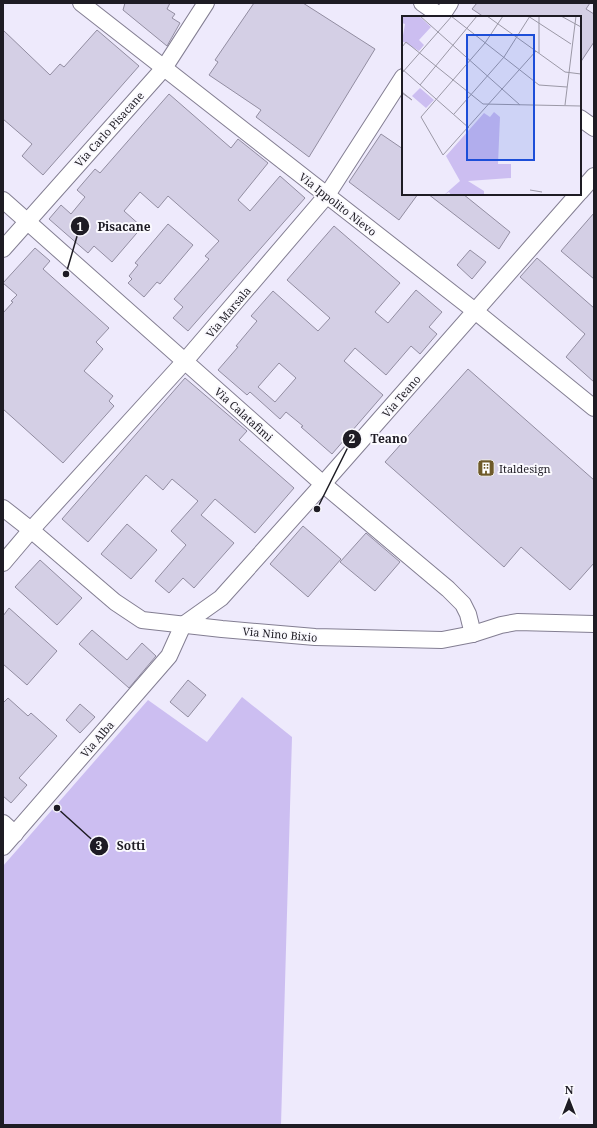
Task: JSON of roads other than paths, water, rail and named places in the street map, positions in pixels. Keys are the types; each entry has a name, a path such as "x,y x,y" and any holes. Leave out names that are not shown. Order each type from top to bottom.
{"street":[{"name":"Via Ippolito Nievo","path":"81,3 475,311 594,408"},
{"name":"Via Carlo Pisacane","path":"3,249 164,68 206,3"},
{"path":"422,3 441,16"},
{"path":"443,16 450,3"},
{"name":"Via Marsala","path":"3,562 185,361 327,195 402,79"},
{"path":"581,119 594,128"},
{"name":"Via Teano","path":"581,191 594,176"},
{"name":"Via Teano","path":"183,625 221,598 577,195"},
{"name":"Via Calatafimi","path":"3,200 323,484 448,589 463,604 468,614 473,634"},
{"name":"Via Nino Bixio","path":"3,508 115,602 142,620 315,637 442,640 473,634 501,625 517,622 594,624"},
{"name":"Via Alba","path":"3,847 9,828 169,656 183,625"}],"place":[{"name":"Pisacane","path":"66,274"},
{"name":"Italdesign","path":"486,468"},
{"name":"Teano","path":"317,509"},
{"name":"Sotti","path":"57,808"}]}
